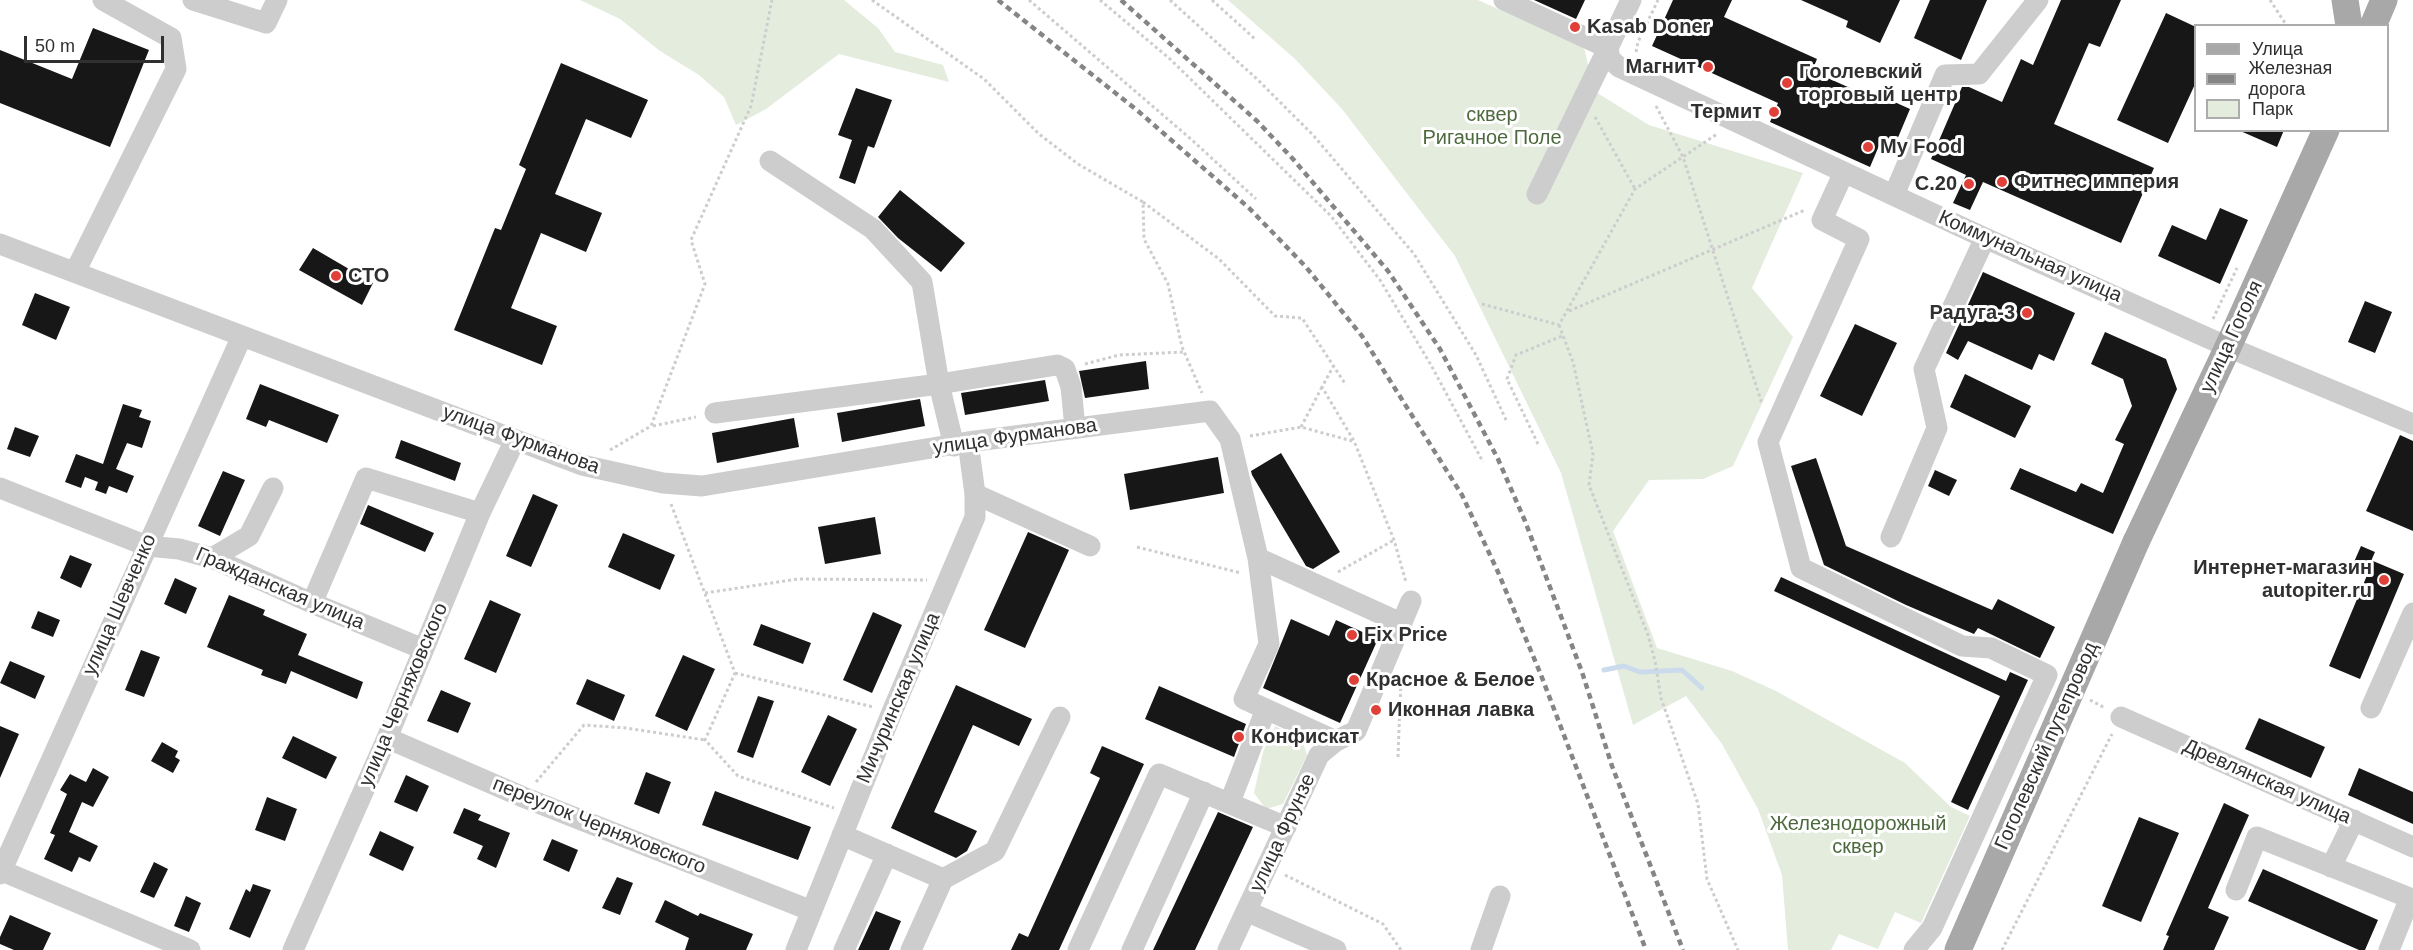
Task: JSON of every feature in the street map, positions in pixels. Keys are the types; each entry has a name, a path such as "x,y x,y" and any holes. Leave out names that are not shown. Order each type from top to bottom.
{"main road":[{"path":"2345,0 2349,24"},
{"path":"2374,24 2384,0"},
{"name":"улица Гоголя","path":"2136,542 2228,347 2325,132"},
{"name":"Гоголевский путепровод","path":"1958,950 2136,542"}],"street":[{"path":"75,272 176,69 171,38 103,0"},
{"path":"193,0 266,23 277,0"},
{"path":"1503,0 1608,48"},
{"path":"1537,194 1630,0"},
{"path":"1894,195 1945,75 1979,74 2038,0"},
{"name":"Коммунальная улица","path":"1608,48 1610,59 1619,67 1735,122 2228,347 2413,424"},
{"name":"Мичуринская улица","path":"771,161 873,229 922,282 939,384 961,444 975,494 975,517 850,813 796,950"},
{"path":"1844,172 1822,220 1859,239 1768,442 1801,568 1962,646 1991,648 2047,675 1932,928 1914,950"},
{"path":"1891,537 1937,428 1924,369 1985,238"},
{"name":"улица Фурманова","path":"0,244 582,465 663,483 702,486 961,444 1210,411"},
{"name":"улица Шевченко","path":"0,872 242,336"},
{"path":"716,413 939,384 1057,365 1065,369 1071,387 1075,428"},
{"path":"1210,411 1230,440 1259,568 1269,644 1244,699 1336,741"},
{"name":"улица Черняховского","path":"293,950 387,738 480,513 515,440"},
{"path":"312,603 366,478 480,513"},
{"path":"212,558 249,536 273,488"},
{"name":"Гражданская улица","path":"0,489 147,546 179,549 212,558 423,649"},
{"path":"975,494 1090,546"},
{"path":"1259,568 1317,584 1401,623"},
{"name":"улица Фрунзе","path":"1228,950 1319,755 1336,741 1356,731 1411,601"},
{"path":"2371,708 2413,613"},
{"path":"1230,802 1266,709"},
{"path":"911,950 943,879 995,851 1060,717"},
{"name":"Древлянская улица","path":"2121,717 2413,847"},
{"name":"переулок Черняховского","path":"387,738 523,797 812,911"},
{"path":"1078,950 1159,774 1286,826"},
{"path":"1132,950 1204,792"},
{"path":"2331,867 2354,820"},
{"path":"842,835 943,879"},
{"path":"2236,890 2257,837 2410,898 2390,950"},
{"path":"844,950 887,854"},
{"path":"0,872 190,950"},
{"path":"1480,950 1500,896"},
{"path":"1246,911 1336,950"}],"path":[{"path":"651,426 705,284 691,240 751,106 772,0"},
{"path":"872,0 984,79 1039,134 1078,164 1143,202 1219,259 1275,316 1302,318 1346,385"},
{"path":"1029,0 1192,140 1256,199"},
{"path":"1100,0 1170,60 1331,216 1380,280 1431,365 1483,462"},
{"path":"1170,0 1258,80 1313,135 1414,254 1476,355 1507,422"},
{"path":"1212,0 1254,39"},
{"path":"2270,0 2286,24"},
{"path":"1641,77 1683,157 1772,434"},
{"path":"1584,97 1635,189"},
{"path":"1558,325 1635,189 1735,122"},
{"path":"1567,312 1713,252 1832,199"},
{"path":"1143,202 1144,239 1168,284 1184,352 1210,411"},
{"path":"1482,304 1558,325 1563,335 1573,362 1593,454 1589,485 1655,661 1661,698 1698,804 1707,879 1738,950"},
{"path":"1538,444 1507,379 1516,355 1563,335"},
{"path":"1065,369 1119,355 1184,352"},
{"path":"1301,427 1334,365"},
{"path":"1322,387 1353,441 1402,563"},
{"path":"582,465 651,426 716,413"},
{"path":"1230,440 1301,427 1353,441"},
{"path":"663,483 735,673 705,741"},
{"path":"1317,584 1394,540"},
{"path":"1137,547 1259,568"},
{"path":"705,592 798,579 948,581"},
{"path":"1390,653 1401,666 1398,757"},
{"path":"735,673 892,712"},
{"path":"2002,950 2121,717"},
{"path":"523,797 584,725 626,728 705,741 738,776 850,813"},
{"path":"1268,866 1383,924 1401,950"}],"green space":[{"path":"580,0 844,0 878,28 895,52 943,65 949,82 839,54 766,109 736,125 724,97 699,75 660,51 620,19"},
{"name":"сквер Ригачное Поле","path":"1228,0 1478,0 1584,47 1594,91 1649,125 1803,173 1752,288 1793,337 1733,466 1703,479 1649,480 1613,531 1657,648 1732,671 1776,691 1905,763 1951,807 1970,816 1921,923 1895,912 1878,949 1839,934 1831,950 1788,950 1782,875 1758,809 1722,744 1686,696 1633,725 1561,473 1455,256 1342,109 1295,59"},
{"path":"1275,726 1302,739 1307,755 1283,804 1266,809 1254,793 1263,752"}],"building":[{"path":"1534,0 1585,0 1576,19"},
{"name":"Гоголевский торговый центр","path":"1673,0 1732,0 1724,17 1817,59 1812,71 1877,100 1879,95 1910,109 1894,147 1881,141 1870,167 1770,122 1778,103 1652,46"},
{"path":"1801,0 1900,0 1880,43 1846,27 1848,21"},
{"path":"1930,0 1987,0 1961,60 1914,38"},
{"path":"2061,0 2121,0 2100,47 2089,43 2054,124 2154,168 2121,243 1983,182 1970,210 1953,203 1966,175 1931,159 1962,87 1969,87 2002,102 2021,59 2033,65"},
{"path":"2166,13 2194,26 2194,86 2168,143 2117,120"},
{"path":"93,28 149,50 110,147 0,103 0,50 72,79"},
{"path":"561,63 648,100 631,138 586,119 555,194 602,213 586,252 541,233 511,308 557,326 542,365 454,330 495,228 501,230 526,169 519,165"},
{"path":"856,88 892,100 874,148 868,146 855,184 839,178 852,140 838,135"},
{"path":"2243,132 2283,132 2277,147"},
{"path":"900,190 965,243 941,272 898,238 878,217"},
{"path":"2220,208 2248,220 2220,284 2158,256 2172,225 2206,240"},
{"name":"СТО","path":"313,248 373,283 362,305 299,270"},
{"path":"1983,272 2075,313 2054,361 2039,354 2032,370 1968,341 1958,360 1946,353"},
{"path":"35,293 70,307 56,340 22,325"},
{"path":"2365,301 2392,312 2375,353 2348,342"},
{"path":"1855,324 1897,343 1862,416 1820,396"},
{"path":"2105,332 2166,359 2177,389 2113,534 2010,489 2020,468 2076,492 2081,483 2103,493 2124,444 2115,440 2132,406 2123,379 2091,364"},
{"path":"1146,361 1149,389 1085,398 1079,371"},
{"path":"1965,374 2031,406 2015,438 1950,407"},
{"path":"1045,380 1049,401 965,415 961,393"},
{"path":"260,384 339,415 327,443 269,420 266,427 246,419"},
{"path":"920,399 925,426 842,442 837,413"},
{"path":"123,404 142,410 139,417 151,421 142,448 127,443 116,469 134,476 127,493 109,486 106,494 95,490 98,482 85,477 81,488 65,482 76,454 103,464"},
{"path":"794,418 799,447 717,463 712,433"},
{"path":"15,427 39,436 30,457 7,449"},
{"path":"2400,435 2413,441 2413,531 2366,511"},
{"path":"401,440 461,463 455,481 395,458"},
{"path":"1281,453 1340,552 1313,569 1306,566 1252,475 1251,471"},
{"path":"1218,457 1224,493 1130,510 1124,474"},
{"path":"1816,458 1846,546 1992,610 1998,599 2055,627 2040,658 1978,628 1974,634 1906,605 1824,565 1791,466"},
{"path":"1935,470 1957,480 1949,496 1928,486"},
{"path":"223,471 245,480 220,536 198,526"},
{"path":"533,494 558,505 531,567 506,556"},
{"path":"368,505 434,533 425,552 360,524"},
{"path":"875,517 881,554 825,564 818,527"},
{"path":"1028,532 1069,550 1025,648 984,630"},
{"path":"623,533 675,555 660,590 608,567"},
{"path":"2361,546 2375,552 2368,568 2354,562"},
{"path":"70,555 92,564 81,588 60,578"},
{"path":"2373,561 2404,574 2360,679 2329,666"},
{"path":"1781,577 2006,681 2010,672 2028,680 1968,810 1951,802 2000,696 1774,591"},
{"path":"175,578 197,588 186,614 164,604"},
{"path":"229,595 265,610 263,615 307,634 298,655 363,682 357,699 291,671 286,684 261,675 263,670 207,647"},
{"path":"490,600 521,614 496,673 464,659"},
{"path":"38,611 60,620 53,637 31,628"},
{"path":"873,612 902,625 872,693 843,680"},
{"path":"1291,619 1329,636 1336,620 1378,639 1340,723 1263,688"},
{"path":"761,624 811,643 803,664 753,645"},
{"path":"141,650 160,657 144,697 125,690"},
{"path":"683,655 715,669 687,731 655,716"},
{"path":"10,661 45,676 35,699 0,683"},
{"path":"587,679 625,695 614,721 576,704"},
{"path":"956,685 1032,719 1019,746 973,725 934,812 977,831 967,851 956,858 891,828"},
{"path":"1159,686 1246,724 1234,757 1145,719"},
{"path":"441,690 471,703 458,733 427,721"},
{"path":"758,696 774,701 753,758 737,752"},
{"path":"828,715 857,729 830,786 801,772"},
{"path":"2259,718 2325,747 2311,778 2245,749"},
{"path":"0,726 19,734 0,778"},
{"path":"293,736 337,757 326,779 282,758"},
{"path":"162,742 178,751 175,757 180,760 173,773 151,761"},
{"path":"1102,746 1144,764 1059,950 1011,950 1019,933 1028,937 1100,778 1090,773"},
{"path":"93,768 109,777 93,807 82,802 69,832 98,846 90,862 79,857 72,872 44,859 55,835 50,833 67,794 60,790 70,774 86,782"},
{"path":"2359,768 2413,792 2413,824 2348,795"},
{"path":"646,772 671,782 659,814 634,804"},
{"path":"406,775 429,786 417,812 394,802"},
{"path":"715,791 811,827 798,860 702,825"},
{"path":"267,797 297,809 285,841 255,830"},
{"path":"2224,803 2249,815 2208,908 2229,917 2214,950 2163,950 2169,936 2166,935"},
{"path":"464,808 481,815 478,820 510,833 496,868 477,859 483,846 453,833"},
{"path":"1218,812 1253,827 1195,950 1153,950"},
{"path":"2139,817 2179,833 2141,922 2102,906"},
{"path":"380,831 414,847 403,871 369,855"},
{"path":"552,839 578,850 569,872 543,860"},
{"path":"154,862 168,869 154,898 140,892"},
{"path":"2263,869 2378,920 2365,950 2359,950 2248,901"},
{"path":"617,877 633,883 620,915 602,908"},
{"path":"253,884 271,890 250,938 229,929 246,889 250,892"},
{"path":"186,896 201,903 189,932 174,926"},
{"path":"665,900 698,916 700,913 753,934 746,950 685,950 689,938 655,922"},
{"path":"876,911 901,921 889,950 858,950"},
{"path":"10,915 51,933 43,950 14,950 0,944 0,937"}],"waterway":[{"path":"1604,670 1624,666 1640,672 1682,670 1702,688"}],"railway":[{"path":"998,0 1138,111 1249,208 1306,267 1362,336 1462,495 1498,572 1541,675 1646,950"},
{"path":"1121,0 1257,121 1293,159 1388,271 1440,349 1498,459 1525,521 1582,672 1612,766 1683,950"}],"place":[{"name":"Kasab Doner","path":"1575,27"},
{"name":"Магнит","path":"1708,67"},
{"name":"Гоголевский торговый центр","path":"1787,83"},
{"name":"Термит","path":"1774,112"},
{"name":"My Food","path":"1868,147"},
{"name":"Фитнес империя","path":"2002,182"},
{"name":"C.20","path":"1969,184"},
{"name":"СТО","path":"336,276"},
{"name":"Радуга-3","path":"2027,313"},
{"name":"Интернет-магазин autopiter.ru","path":"2384,580"},
{"name":"Fix Price","path":"1352,635"},
{"name":"Красное & Белое","path":"1354,680"},
{"name":"Иконная лавка","path":"1376,710"},
{"name":"Конфискат","path":"1239,737"}],"park label":[{"name":"Железнодорожный сквер","path":"1858,836"}]}
